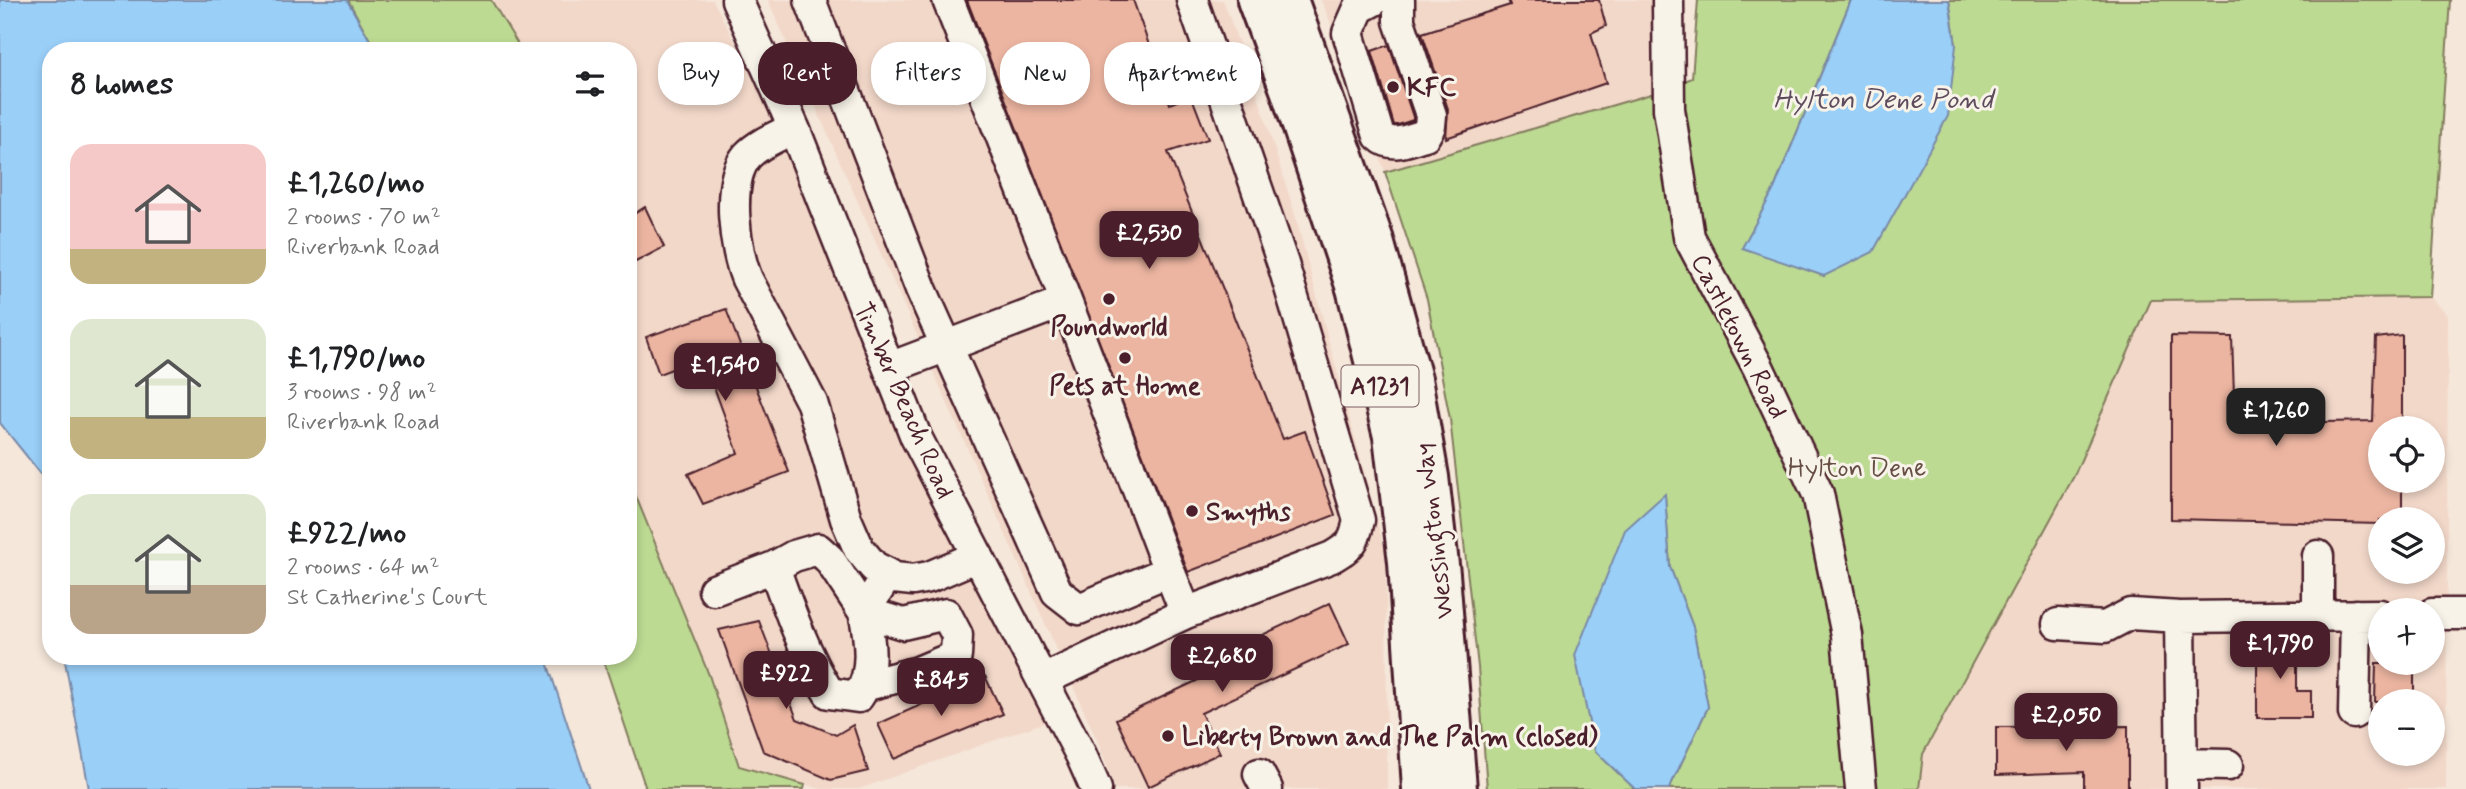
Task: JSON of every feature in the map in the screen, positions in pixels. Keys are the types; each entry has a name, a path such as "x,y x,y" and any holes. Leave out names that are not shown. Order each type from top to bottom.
{"highway":[{"name":"Wessington Way","path":"1257,0 1291,92 1356,288 1393,436 1409,562 1422,789"},
{"name":"Wessington Way","path":"1288,0 1374,241 1412,379 1429,477 1440,574 1457,789"}],"street":[{"name":"Timber Beach Road","path":"737,0 794,128 916,437 1043,680 1096,789"},
{"path":"810,0 921,289 1057,592 1079,610 1169,571"},
{"path":"948,0 1186,613"},
{"path":"1043,680 1186,613 1340,552 1355,540 1359,520 1283,264 1192,0"},
{"path":"1374,0 1359,8 1348,33 1379,136 1393,144 1425,135 1430,126 1431,115 1399,21 1399,0"},
{"name":"Castletown Road","path":"1668,0 1669,109 1689,237 1758,367 1818,494 1847,635 1861,789"},
{"path":"794,128 759,146 747,157 738,171 735,217 742,266 763,312 791,359 812,402 846,519 859,549 874,567 894,578 913,580 929,576 978,556"},
{"path":"889,368 1066,301"},
{"path":"715,590 774,567 794,556 818,549 829,559 864,612 869,635 867,685 858,697 829,693 807,650 774,567"},
{"path":"2318,556 2318,615"},
{"path":"864,612 888,575"},
{"path":"864,612 903,624 946,614 957,635 956,656 918,672 867,685"},
{"path":"2058,624 2105,627 2130,614 2180,617 2368,615 2354,713"},
{"path":"2445,614 2466,614"},
{"path":"2180,617 2182,777 2228,765"}],"shaded area":[{"path":"394,0 713,0 735,42 658,42 658,105 744,105 744,59 758,86 758,105 768,105 866,293 1051,720 859,789 821,789 740,766 709,675 637,499 637,42 418,42"},
{"path":"768,0 1223,0 1238,42 1104,42 1104,105 1261,105 1294,211 1386,554 1387,789 1115,789 1097,740 815,105 857,105 857,42 787,42"},
{"path":"1321,0 1662,0 1658,92 1385,172 1350,69"},
{"path":"2430,297 2448,315 2446,789 1919,789 1923,754 2074,476 2151,300"}],"green space":[{"path":"348,0 491,0 517,42 371,42"},
{"name":"Hylton Dene","path":"1698,0 1851,0 1774,189 1743,247 1824,276 1956,45 1949,0 2450,0 2430,297 2151,300 2074,476 1923,754 1919,789 1669,789 1708,707 1693,627 1670,567 1665,495 1595,751 1635,789 1487,789 1478,667 1450,419 1427,299 1385,172 1658,92 1692,78"},
{"path":"637,499 709,675 739,766 805,785 804,789 646,789 605,665 637,665"}],"water":[{"path":"0,0 347,0 371,42 42,42 42,475 0,423"},
{"name":"Hylton Dene Pond","path":"1851,0 1949,0 1956,45 1948,116 1873,252 1824,276 1742,248 1774,189"},
{"path":"1665,494 1670,567 1693,627 1708,707 1669,789 1635,789 1595,751 1575,655 1625,530"},
{"path":"66,665 548,665 589,789 89,789"}],"building":[{"path":"967,0 1133,0 1148,42 1104,42 1104,105 1195,105 1208,139 1168,152 1283,439 1305,431 1335,515 1188,572 1008,105 1090,105 1090,42 1000,42 1000,85 986,49 986,42 983,42"},
{"path":"1508,0 1599,0 1606,26 1591,33 1606,83 1446,138 1448,109 1422,33 1510,5"},
{"path":"1389,45 1413,117 1413,120 1398,125 1394,125 1372,51"},
{"path":"645,207 664,247 637,261 637,212"},
{"path":"726,309 789,472 703,504 688,474 738,453 703,357 659,374 646,337"},
{"path":"2402,335 2402,416 2373,416 2376,338"},
{"path":"2171,336 2232,337 2235,424 2368,421 2368,493 2402,493 2402,507 2368,507 2368,524 2171,519"},
{"path":"1330,603 1349,644 1201,713 1220,753 1148,787 1116,719 1211,674 1205,662"},
{"path":"759,621 797,719 836,735 853,725 868,771 831,780 763,751 719,630"},
{"path":"2257,638 2297,638 2297,691 2311,691 2311,718 2257,718"},
{"path":"2376,675 2414,675 2414,689 2375,689"},
{"path":"985,676 1003,714 894,759 878,724"},
{"path":"2128,726 2128,789 2084,789 2084,772 1996,775 1996,727"}],"place":[{"name":"KFC","path":"1393,87"},
{"name":"Poundworld","path":"1109,299"},
{"name":"Pets at Home","path":"1125,358"},
{"name":"Smyths","path":"1192,511"},
{"name":"Liberty Brown and The Palm (closed)","path":"1168,736"}]}
